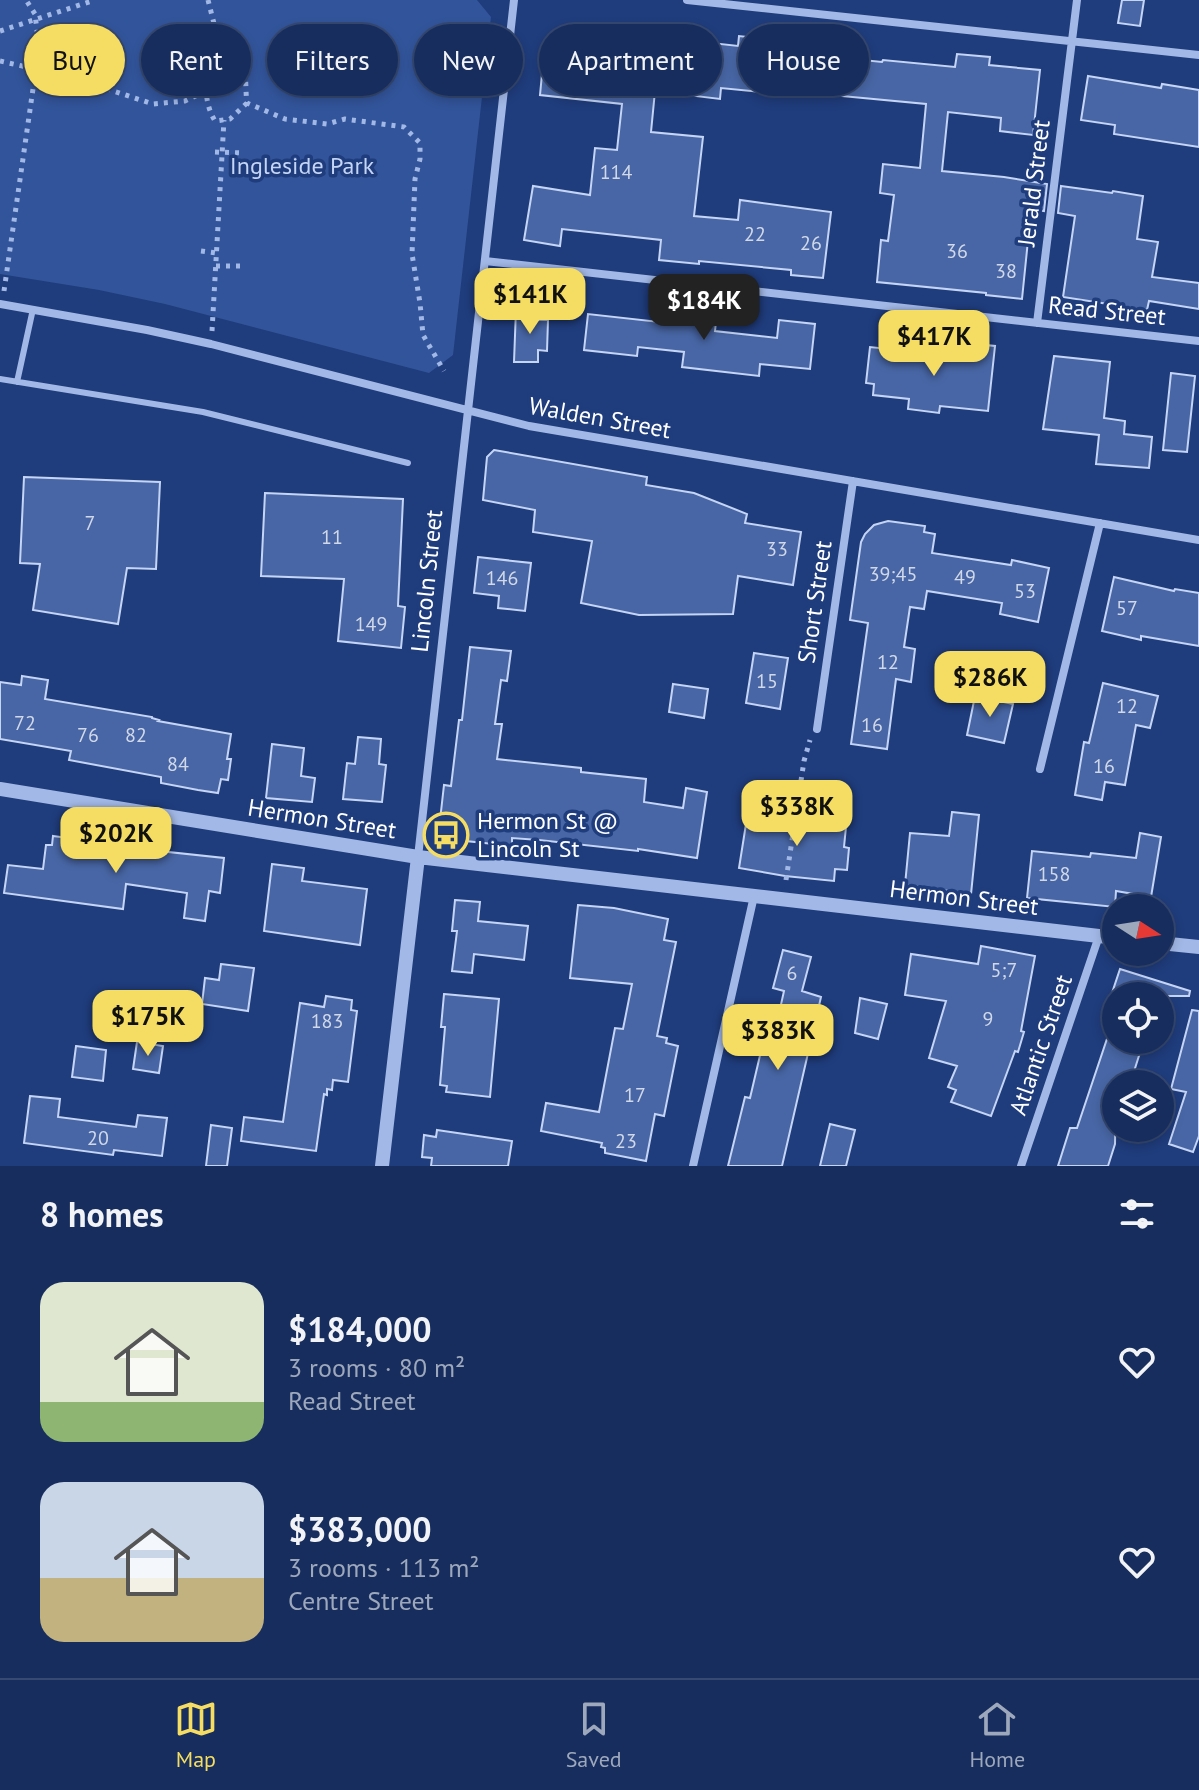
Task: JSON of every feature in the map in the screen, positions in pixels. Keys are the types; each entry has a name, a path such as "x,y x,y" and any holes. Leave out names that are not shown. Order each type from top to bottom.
{"street":[{"name":"Lincoln Street","path":"382,1166 514,0"},
{"path":"687,0 1199,55"},
{"name":"Jerald Street","path":"1037,323 1077,0"},
{"name":"Read Street","path":"485,261 1199,341"},
{"name":"Walden Street","path":"1,304 211,344 556,432 1199,540"},
{"name":"Short Street","path":"817,729 853,481"},
{"path":"1040,769 1100,523"},
{"name":"Hermon Street","path":"0,789 418,857 1102,936"},
{"path":"693,1166 754,896"},
{"name":"Atlantic Street","path":"1021,1166 1099,936"},
{"path":"1174,944 1199,947"}],"lane":[{"path":"17,382 33,309"},
{"path":"0,379 203,412 408,463"}],"path":[{"path":"26,0 35,14 36,24"},
{"path":"0,31 95,0"},
{"path":"208,0 214,24"},
{"path":"0,61 24,66"},
{"path":"125,95 153,104 185,101 196,96"},
{"path":"1,304 32,96"},
{"path":"206,96 207,106 215,121 230,119 247,103"},
{"path":"246,96 247,103"},
{"path":"247,103 285,119 327,124 345,119 404,127 420,143 412,254 423,335 444,371"},
{"path":"211,344 218,152 224,120"},
{"path":"218,152 243,153"},
{"path":"201,251 216,253"},
{"path":"216,266 245,266"},
{"path":"784,899 804,761 817,729"}],"green space":[{"name":"Ingleside Park","path":"0,0 477,0 491,17 490,24 414,24 414,96 482,96 453,355 429,373 165,304 0,274"}],"building":[{"path":"1122,0 1144,0 1140,26 1118,23"},
{"path":"722,44 738,46 738,90 722,88"},
{"path":"957,54 990,57 989,65 1040,70 1033,135 1000,131 1001,118 948,112 942,171 1047,184 1044,211 1031,209 1022,299 877,282 881,240 888,241 894,195 880,193 883,164 920,168 926,104 842,96 869,96 869,61 955,67"},
{"path":"1088,76 1161,88 1162,84 1199,90 1199,147 1114,134 1115,125 1081,120"},
{"path":"549,96 655,96 651,132 703,137 694,216 738,220 740,200 831,212 823,278 791,275 791,270 659,260 661,240 562,229 560,246 524,240 533,186 590,195 595,148 617,150 622,104"},
{"path":"1061,186 1143,196 1137,239 1158,242 1152,277 1199,283 1199,309 1149,301 1147,310 1063,297 1075,216 1058,213"},
{"path":"516,309 538,310 538,320 548,320 547,351 538,350 538,362 514,362"},
{"path":"691,310 717,313 715,331 777,338 779,320 815,324 810,369 760,364 759,376 682,367 684,352 638,347 637,356 584,350 588,314 677,324 678,313 690,315"},
{"path":"966,343 995,346 988,411 940,406 939,413 908,409 909,399 873,395 874,384 866,383 870,347 964,357"},
{"path":"1054,356 1110,362 1104,418 1125,421 1124,434 1152,437 1149,468 1096,464 1099,435 1043,429"},
{"path":"1171,373 1195,376 1187,452 1163,450"},
{"path":"494,450 647,477 646,485 694,493 747,514 745,523 801,532 793,585 738,576 733,614 639,615 581,603 592,541 533,532 535,510 483,500 487,457"},
{"path":"24,477 160,482 156,569 127,568 118,624 33,610 40,564 20,563"},
{"path":"265,493 403,499 398,606 405,607 401,648 338,641 344,579 261,576"},
{"path":"888,521 925,526 924,532 935,534 932,553 1011,565 1012,560 1049,568 1038,622 1000,614 1002,603 927,591 924,609 910,607 904,647 915,649 911,682 896,679 887,749 851,744 868,623 850,620 861,542 874,525"},
{"path":"478,557 531,563 525,611 498,608 499,596 474,593"},
{"path":"1114,577 1174,591 1199,593 1199,646 1141,636 1141,640 1102,631"},
{"path":"470,647 511,651 507,681 501,680 495,724 502,724 497,759 646,779 644,802 683,808 686,788 707,792 697,858 539,840 512,838 512,846 438,838 444,785 451,786"},
{"path":"754,653 788,658 780,709 746,703"},
{"path":"22,676 48,680 45,699 231,734 228,780 221,779 218,793 198,790 161,783 161,777 69,760 71,751 0,739 0,682 21,685"},
{"path":"1103,683 1158,696 1150,728 1136,725 1125,785 1105,782 1102,800 1075,795 1084,742 1089,743"},
{"path":"673,684 708,689 704,718 669,712"},
{"path":"975,696 1013,704 1004,743 967,735"},
{"path":"358,737 381,739 379,764 386,765 382,802 343,799 347,763 355,764"},
{"path":"272,744 304,748 301,776 315,778 312,802 266,798"},
{"path":"952,812 979,815 971,894 905,885 910,833 949,836"},
{"path":"817,814 847,817 844,847 849,848 847,870 835,869 834,881 739,868 746,824 760,826 762,816 816,825"},
{"path":"1140,833 1161,837 1152,894 1116,891 1116,894 1102,894 1102,906 1027,898 1032,851 1136,858"},
{"path":"53,836 123,842 122,847 224,858 220,893 209,891 205,921 184,918 187,893 126,884 123,909 4,893 8,865 43,869 46,845 52,845"},
{"path":"272,864 304,868 302,881 367,889 360,945 264,931"},
{"path":"455,900 480,902 478,921 528,926 524,960 474,954 472,973 452,971 457,931 452,931"},
{"path":"578,905 614,908 668,919 664,940 676,942 657,1036 667,1038 666,1043 678,1046 664,1116 655,1114 646,1161 605,1153 602,1143 541,1131 546,1103 599,1112 615,1028 623,1029 632,984 570,978"},
{"path":"981,946 1035,956 1021,1031 1024,1032 991,1116 951,1102 956,1090 948,1087 957,1066 929,1058 946,1001 905,995 911,954 978,964"},
{"path":"783,950 811,957 802,991 821,997 782,1166 728,1166 745,1097 750,1098 765,1034 774,1036 784,991 773,988"},
{"path":"221,964 254,968 248,1011 202,1004 205,978 219,980"},
{"path":"1120,969 1161,982 1116,982"},
{"path":"1174,986 1190,991 1189,996 1174,996"},
{"path":"444,994 499,999 490,1097 446,1092 447,1086 440,1085 445,1027 441,1027"},
{"path":"326,996 352,1000 351,1010 357,1011 348,1082 333,1080 332,1090 327,1089 327,1095 324,1094 316,1151 241,1141 244,1117 283,1122 300,1003 324,1007"},
{"path":"860,998 887,1004 878,1039 855,1033"},
{"path":"1192,1010 1199,1011 1199,1136 1193,1152 1169,1144 1174,1142 1174,1129 1186,1092 1174,1090 1174,1078"},
{"path":"137,1042 163,1046 159,1073 133,1069"},
{"path":"76,1046 106,1050 103,1081 72,1077"},
{"path":"1102,1054 1140,1054 1134,1070 1102,1070 1102,1142 1115,1142 1108,1166 1058,1166 1070,1128 1077,1128"},
{"path":"30,1096 60,1099 58,1117 136,1127 138,1115 167,1118 162,1156 114,1150 113,1155 24,1143"},
{"path":"830,1124 855,1130 846,1166 820,1166"},
{"path":"211,1125 232,1128 227,1166 206,1166"},
{"path":"437,1130 512,1141 508,1166 431,1166 432,1158 422,1157 424,1135 436,1137"}],"place":[{"name":"Hermon St @ Lincoln St","path":"446,835"}]}
